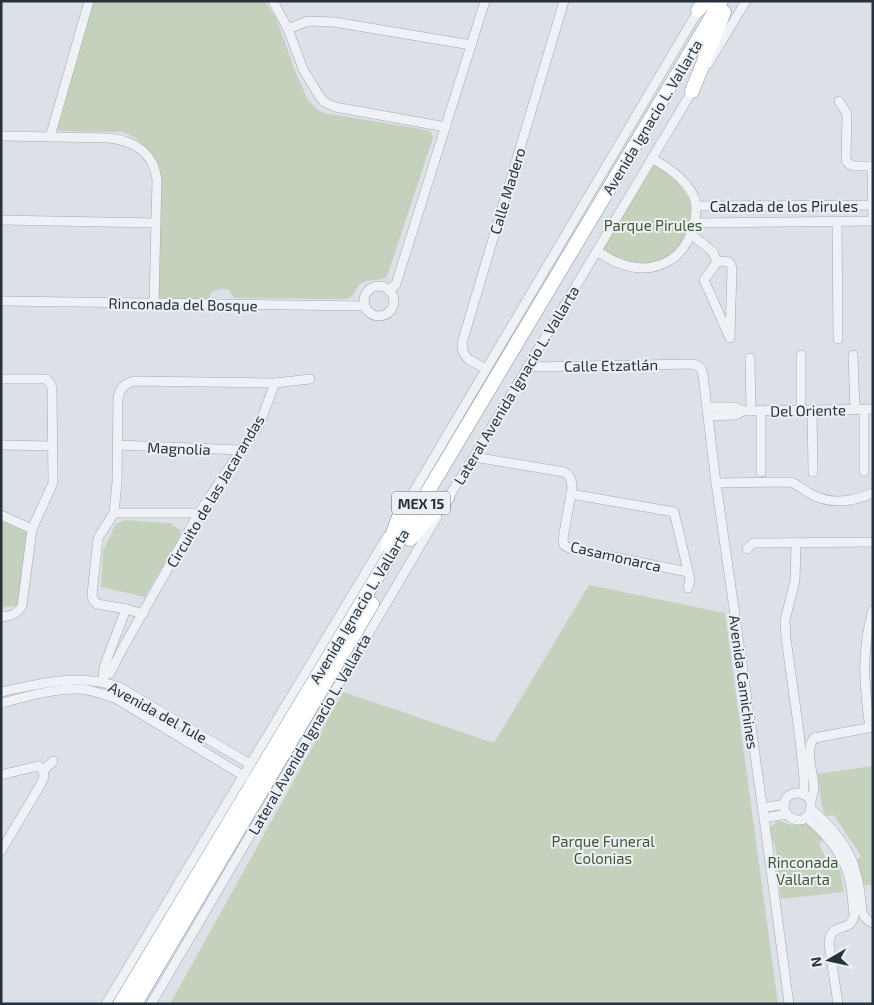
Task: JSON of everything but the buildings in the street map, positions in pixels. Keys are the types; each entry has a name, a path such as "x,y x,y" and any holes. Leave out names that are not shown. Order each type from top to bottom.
{"highway":[{"path":"692,91 725,5"},
{"name":"Avenida Ignacio L. Vallarta","path":"136,1004 725,5"},
{"name":"Avenida Ignacio L. Vallarta","path":"120,1004 375,580 725,5"},
{"path":"410,539 447,498"},
{"path":"375,580 399,517"}],"street":[{"path":"50,137 89,1"},
{"path":"273,1 288,28 303,69 324,102 335,107 446,127"},
{"path":"390,291 396,284 485,1"},
{"name":"Calle Madero","path":"486,369 468,359 463,352 462,343 564,1"},
{"name":"Lateral Avenida Ignacio L. Vallarta","path":"151,1004 447,498 474,457 746,1"},
{"path":"106,1004 399,517 703,4"},
{"path":"288,28 308,21 334,22 471,45"},
{"path":"839,101 847,114 846,160 854,166 872,166 873,221"},
{"path":"1,136 120,139 145,151 154,164 157,179 154,303"},
{"name":"Calzada de los Pirules","path":"597,251 609,259 634,268 650,268 663,264 675,256 682,249 691,234 696,206 695,200 686,184 668,168 652,158"},
{"name":"Calzada de los Pirules","path":"696,206 873,205"},
{"path":"1,220 156,223"},
{"name":"Calzada de los Pirules","path":"694,223 873,221"},
{"path":"838,222 838,339"},
{"path":"691,234 713,252 717,262"},
{"path":"717,262 729,262 732,268 730,338 704,280 717,262"},
{"path":"380,286 390,291 393,299 392,308 386,314 378,316 370,313 365,306 366,294 374,287 380,286"},
{"name":"Rinconada del Bosque","path":"1,302 365,306"},
{"path":"801,355 801,410"},
{"path":"853,355 864,410 864,471"},
{"path":"750,358 751,411 761,472"},
{"name":"Calle Etzatlán","path":"527,367 694,364"},
{"name":"Avenida Camichines","path":"694,364 701,368 709,411 716,483 789,1004"},
{"path":"1,379 46,379 50,383 52,388 53,484 32,529 22,606 14,615 1,617"},
{"path":"143,614 97,604 93,600 92,594 98,538 114,513 117,482 118,398 124,384 134,381 275,383 310,380"},
{"name":"Circuito de las Jacarandas","path":"104,679 110,673 199,513 259,425 275,383"},
{"path":"812,410 813,472"},
{"name":"Del Oriente","path":"709,411 736,416 751,411 864,410"},
{"path":"1,445 52,446"},
{"name":"Magnolia","path":"118,445 241,450"},
{"name":"Casamonarca","path":"474,457 567,474 571,479 571,494 563,539 564,545 569,548 688,572"},
{"path":"716,483 788,482 798,485 815,496 832,501 854,500 873,493"},
{"name":"Casamonarca","path":"571,494 674,512 690,579 688,588"},
{"path":"114,513 199,513"},
{"path":"1,515 32,529"},
{"path":"747,549 753,543 873,542"},
{"path":"796,543 795,581 785,620 786,638 799,732 814,789 810,809 798,820 790,817 784,808 787,798 792,794 798,792 808,796 810,809 816,825 838,844 864,918 873,923"},
{"name":"Circuito de las Jacarandas","path":"100,693 104,679 104,667 126,609"},
{"path":"799,732 814,738 872,727 865,687 865,658 866,642 873,610"},
{"path":"120,625 133,630"},
{"path":"110,648 121,652"},
{"name":"Avenida del Tule","path":"1,692 62,680 104,679 250,764"},
{"name":"Avenida del Tule","path":"1,703 56,691 80,689 100,693 115,698 244,776"},
{"path":"802,793 810,747 814,738"},
{"path":"43,770 53,761"},
{"path":"1,775 39,766 43,770 44,777 1,851"},
{"path":"762,808 784,804"},
{"path":"764,818 787,814"},
{"path":"838,1004 829,938 832,932 846,927 853,919 856,896"}],"green space":[{"path":"89,1 265,1 277,20 295,71 308,100 317,109 324,113 431,132 433,138 387,277 362,283 351,297 344,299 234,298 228,289 213,291 210,299 161,299 157,296 158,178 149,151 134,137 122,132 62,131 57,130 55,126"},
{"name":"Parque Pirules","path":"652,164 676,179 692,204 688,227 681,243 661,260 645,265 636,265 600,250"},
{"path":"1,519 29,531 18,606 1,607"},
{"path":"125,520 170,523 181,531 177,542 145,597 101,587 103,551 115,525"},
{"name":"Parque Funeral Colonias","path":"589,585 725,613 778,1004 170,1004 343,692 494,743"},
{"name":"Rinconada Vallarta","path":"873,766 873,884 863,886 856,861 861,856 834,815 826,816 823,811 817,774"},
{"name":"Rinconada Vallarta","path":"778,821 793,825 806,824 824,838 819,844 827,861 838,860 844,892 781,899 775,845 770,836 770,827"}]}
